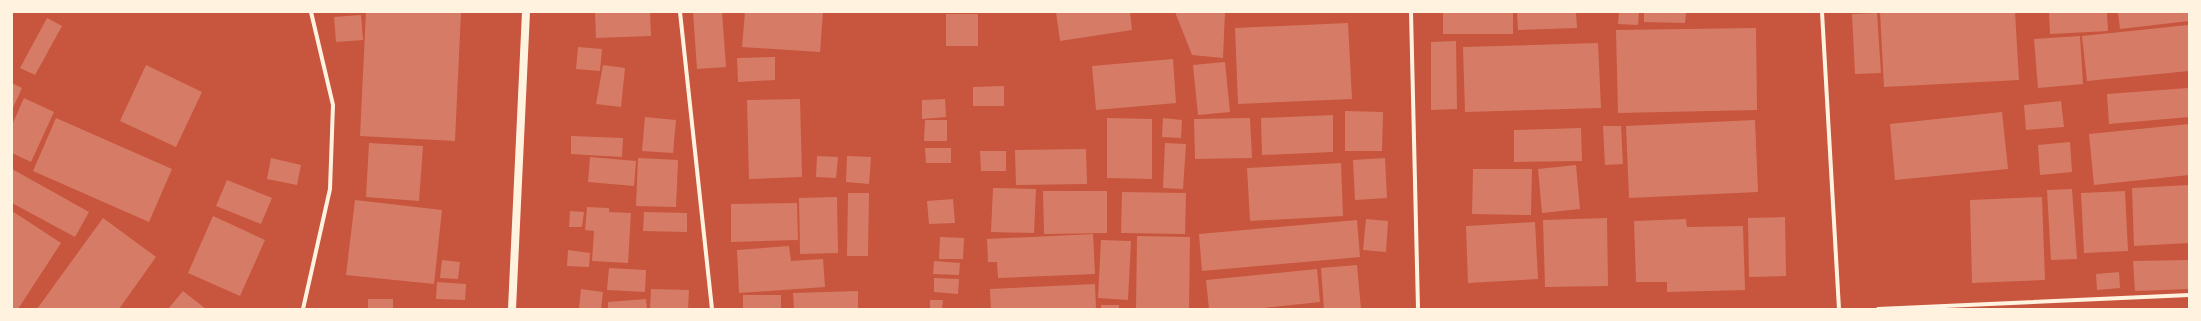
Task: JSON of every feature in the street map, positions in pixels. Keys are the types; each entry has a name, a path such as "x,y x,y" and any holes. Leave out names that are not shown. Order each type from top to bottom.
{"main road":[{"path":"512,309 526,12"}],"street":[{"path":"304,309 330,189 333,105 311,12"},
{"path":"680,12 712,309"},
{"path":"1411,12 1418,309"},
{"path":"1822,12 1839,309"},
{"path":"1878,309 2189,295"}],"building":[{"path":"366,12 461,12 455,141 360,136"},
{"path":"595,12 650,12 651,36 596,38"},
{"path":"693,12 722,12 726,67 697,69"},
{"path":"745,12 823,12 820,52 742,47"},
{"path":"1056,12 1130,12 1132,30 1060,41"},
{"path":"1175,12 1225,12 1223,58 1192,55"},
{"path":"1443,12 1513,12 1513,34 1443,34"},
{"path":"1517,12 1576,12 1577,28 1518,30"},
{"path":"1619,12 1639,12 1638,25 1618,24"},
{"path":"1644,12 1686,12 1685,23 1644,22"},
{"path":"1880,12 2015,12 2019,80 1884,87"},
{"path":"2049,12 2107,12 2108,31 2050,34"},
{"path":"2118,12 2189,12 2189,21 2120,29"},
{"path":"1877,13 1881,73 1855,74 1852,14"},
{"path":"946,14 978,14 978,46 946,46"},
{"path":"361,15 363,40 336,42 334,17"},
{"path":"47,18 62,26 35,75 20,68"},
{"path":"1348,23 1352,99 1238,104 1235,28"},
{"path":"2188,25 2189,71 2087,81 2082,36"},
{"path":"1756,28 1757,110 1618,113 1616,30"},
{"path":"2080,36 2083,84 2038,88 2034,39"},
{"path":"1456,41 1457,109 1431,110 1431,42"},
{"path":"1598,43 1601,108 1465,112 1463,47"},
{"path":"578,47 602,49 600,71 576,69"},
{"path":"775,57 775,80 738,82 737,58"},
{"path":"1173,59 1176,103 1096,110 1092,66"},
{"path":"1225,62 1230,112 1198,115 1193,65"},
{"path":"146,65 202,92 176,147 120,121"},
{"path":"603,65 625,68 621,107 596,104"},
{"path":"12,83 22,88 12,110"},
{"path":"1004,86 1004,106 973,106 973,87"},
{"path":"2188,88 2189,117 2109,124 2107,94"},
{"path":"24,98 54,112 31,162 12,153 12,125"},
{"path":"800,99 802,177 749,179 747,100"},
{"path":"945,99 946,117 922,119 922,100"},
{"path":"2061,101 2064,127 2026,130 2024,105"},
{"path":"1345,111 1383,112 1382,151 1345,151"},
{"path":"2002,112 2008,169 1895,180 1890,124"},
{"path":"1333,115 1333,152 1262,155 1261,118"},
{"path":"645,117 676,120 673,153 642,151"},
{"path":"56,118 172,169 149,222 33,171"},
{"path":"1107,118 1152,119 1152,179 1107,178"},
{"path":"1163,118 1182,120 1181,138 1162,137"},
{"path":"1250,118 1252,158 1195,159 1194,119"},
{"path":"925,120 947,120 947,141 924,141"},
{"path":"1755,120 1758,192 1629,198 1626,126"},
{"path":"2189,124 2189,175 2094,185 2089,134"},
{"path":"1603,126 1621,126 1623,164 1605,165"},
{"path":"1581,128 1582,161 1514,162 1514,130"},
{"path":"571,136 623,138 622,157 571,154"},
{"path":"2070,142 2072,172 2040,175 2038,145"},
{"path":"369,143 423,146 419,201 366,197"},
{"path":"1165,143 1186,144 1183,189 1163,188"},
{"path":"925,148 951,148 951,163 926,163"},
{"path":"1086,149 1087,184 1016,185 1015,150"},
{"path":"980,151 1006,151 1006,171 981,171"},
{"path":"817,156 838,157 836,178 816,177"},
{"path":"847,156 871,157 869,184 846,182"},
{"path":"590,157 636,161 634,186 588,182"},
{"path":"271,158 301,165 297,185 267,179"},
{"path":"638,158 678,160 676,207 636,206"},
{"path":"1385,158 1387,198 1355,200 1353,160"},
{"path":"1341,163 1343,216 1250,221 1247,168"},
{"path":"1576,165 1580,209 1542,213 1538,169"},
{"path":"12,169 89,212 75,237 12,203"},
{"path":"1473,169 1532,169 1531,215 1472,214"},
{"path":"227,180 272,198 261,224 216,206"},
{"path":"2189,185 2189,243 2134,246 2132,188"},
{"path":"993,188 1036,189 1034,233 991,232"},
{"path":"2072,189 2077,259 2051,260 2047,190"},
{"path":"1043,191 1107,191 1107,233 1044,234"},
{"path":"2125,191 2128,251 2084,253 2081,193"},
{"path":"1122,192 1186,193 1185,234 1121,233"},
{"path":"848,193 869,193 868,256 847,256"},
{"path":"837,197 838,253 800,254 799,198"},
{"path":"2042,197 2045,280 1972,283 1970,200"},
{"path":"953,199 955,223 929,224 927,201"},
{"path":"355,200 442,210 434,284 346,275"},
{"path":"797,203 798,240 731,242 731,204"},
{"path":"587,207 609,208 609,212 631,213 628,263 592,261 594,231 585,230"},
{"path":"12,211 61,243 18,309 12,309"},
{"path":"570,211 584,212 582,227 569,227"},
{"path":"644,212 687,213 687,232 643,231"},
{"path":"213,216 265,240 240,296 188,273"},
{"path":"1785,217 1786,276 1749,277 1748,218"},
{"path":"103,218 156,257 119,309 37,309"},
{"path":"1607,218 1608,286 1545,287 1543,220"},
{"path":"1366,219 1388,221 1386,252 1363,250"},
{"path":"1686,219 1687,227 1743,226 1745,290 1667,292 1667,282 1636,282 1634,221"},
{"path":"1357,220 1360,257 1202,271 1199,234"},
{"path":"1535,222 1538,279 1468,283 1466,226"},
{"path":"1093,234 1095,274 998,278 997,262 988,262 987,239"},
{"path":"1137,236 1190,237 1189,309 1136,309"},
{"path":"940,237 964,238 963,259 939,259"},
{"path":"1101,240 1131,241 1128,300 1098,298"},
{"path":"789,246 791,261 823,259 825,287 739,293 737,250"},
{"path":"568,250 590,253 589,267 567,266"},
{"path":"442,260 460,262 458,279 440,278"},
{"path":"2189,260 2189,289 2135,291 2133,261"},
{"path":"934,261 960,263 959,275 933,274"},
{"path":"1357,265 1361,309 1324,309 1321,268"},
{"path":"609,268 646,270 645,292 607,290"},
{"path":"1317,269 1320,302 1254,309 1209,309 1206,280"},
{"path":"2119,272 2120,288 2097,290 2096,274"},
{"path":"934,278 959,279 958,294 934,292"},
{"path":"437,282 466,284 465,300 436,299"},
{"path":"1095,284 1096,309 991,309 990,289"},
{"path":"581,289 603,292 601,309 579,309"},
{"path":"651,289 689,290 688,309 650,309"},
{"path":"183,291 206,309 168,309"},
{"path":"858,291 858,309 794,309 793,293"},
{"path":"743,295 781,295 781,309 743,309"},
{"path":"368,299 393,299 393,309 368,309"},
{"path":"646,299 647,309 608,309 608,302"},
{"path":"930,300 943,300 942,309 930,309"},
{"path":"1101,305 1119,305 1119,309 1101,309"}]}
